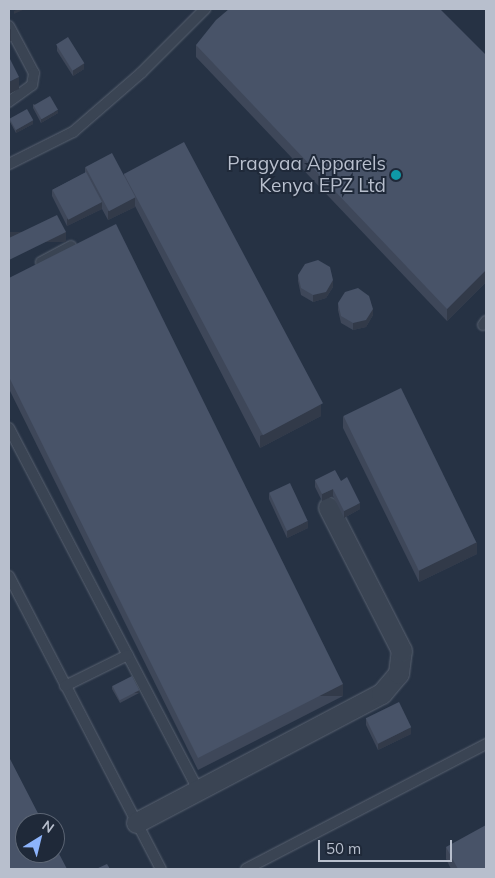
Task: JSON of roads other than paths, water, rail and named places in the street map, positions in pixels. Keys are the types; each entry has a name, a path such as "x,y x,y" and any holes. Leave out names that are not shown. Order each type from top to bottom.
{"street":[{"path":"137,823 382,694 399,674 402,651 329,508"}],"lane":[{"path":"9,164 73,132 141,74 205,9"},
{"path":"9,26 34,73 32,85 9,102"},
{"path":"32,267 71,246"},
{"path":"9,428 198,790"},
{"path":"9,576 161,869"},
{"path":"66,686 128,655"},
{"path":"246,869 486,744"}],"place":[{"name":"Pragyaa Apparels Kenya EPZ Ltd","path":"396,175"}]}
